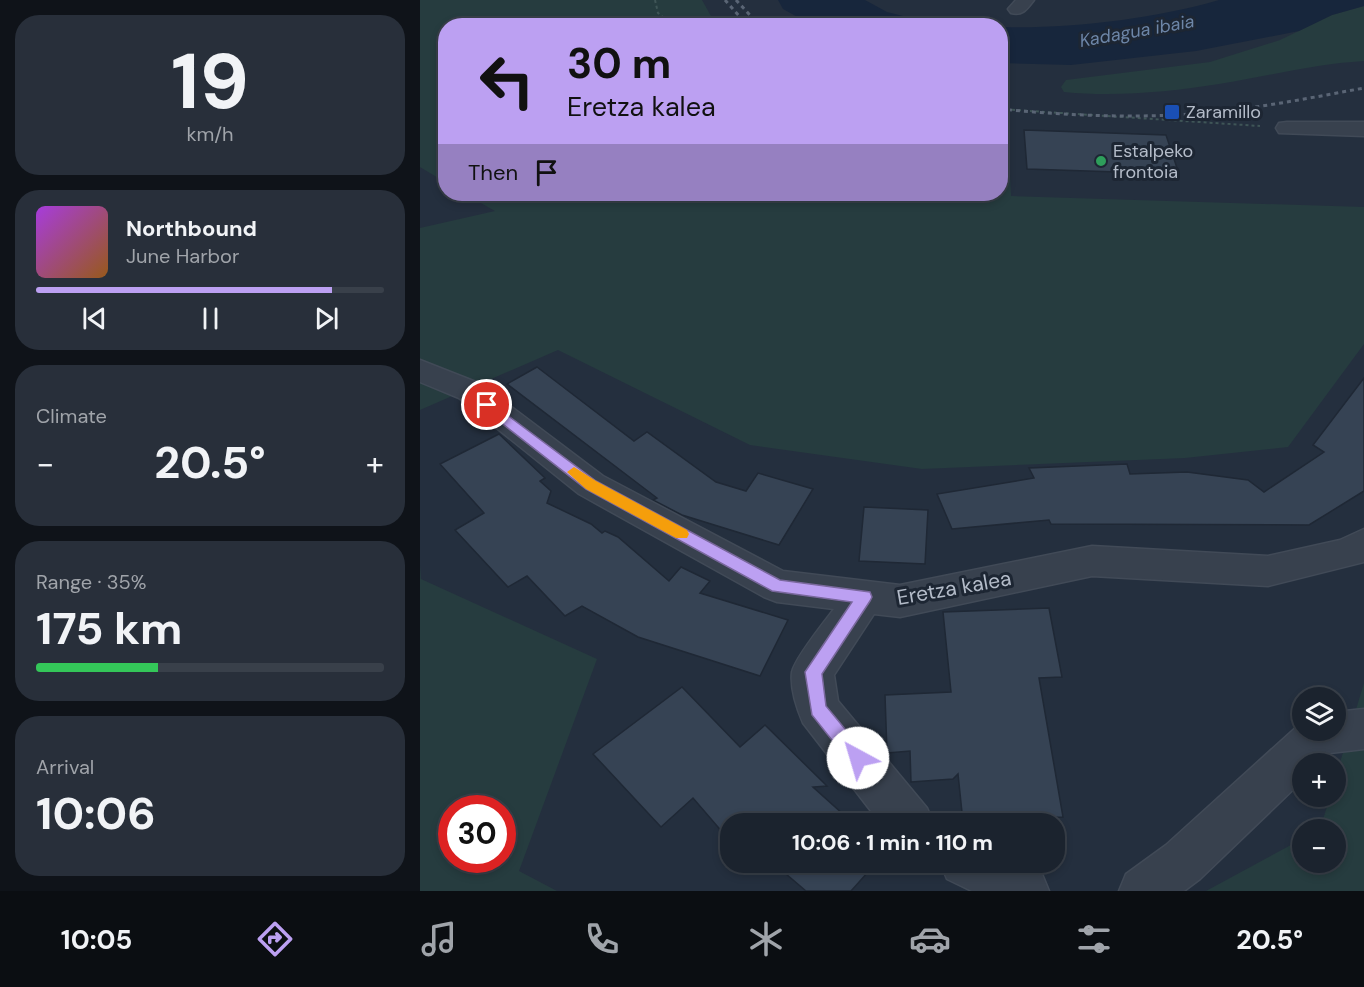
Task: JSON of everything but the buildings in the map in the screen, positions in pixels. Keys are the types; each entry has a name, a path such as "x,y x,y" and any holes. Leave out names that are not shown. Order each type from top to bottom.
{"street":[{"path":"1287,128 1364,129"},
{"name":"Eretza kalea","path":"420,370 470,391 591,485 777,586 900,601 1092,561 1268,571 1349,553 1364,544"},
{"path":"864,597 813,672 818,709 902,813"},
{"path":"1143,891 1183,862 1320,734 1364,729"},
{"path":"987,873 1025,891"}],"path":[{"path":"655,0 658,13 664,18"},
{"path":"1008,109 1287,128"}],"green space":[{"path":"420,0 702,0 712,18 438,18 438,178 420,167"},
{"path":"1364,6 1364,61 1161,91 1122,94 1083,93 1064,92 1061,87 1066,80 1210,62 1280,40 1332,15"},
{"path":"1008,132 1011,196 1364,207 1364,344 1288,447 1185,458 922,469 750,445 558,350 420,410 420,228 495,211 477,201 1008,201"},
{"path":"420,565 421,579 597,659 519,871 557,891 420,891"},
{"path":"1364,683 1364,891 1206,891 1292,844 1292,873 1346,873 1346,819 1323,819 1327,807 1346,807 1346,753 1343,753"}],"water":[{"path":"778,0 865,0 887,12 911,18 799,18 783,9"},
{"name":"Kadagua ibaia","path":"1219,0 1364,0 1364,6 1332,15 1299,31 1196,51 1071,65 1008,63 1008,27 1111,21 1194,7"}],"railway":[{"path":"725,0 741,18"},
{"path":"736,0 753,18"},
{"path":"1008,110 1108,116 1188,114 1290,102 1364,88"}],"slow traffic":[{"path":"574,472 591,485 682,534"}],"place":[{"name":"Zaramillo","path":"1172,112"},
{"name":"Estalpeko frontoia","path":"1101,161"}],"route":[{"path":"487,405 591,485 777,586 864,597 813,672 818,709 858,758"}]}
